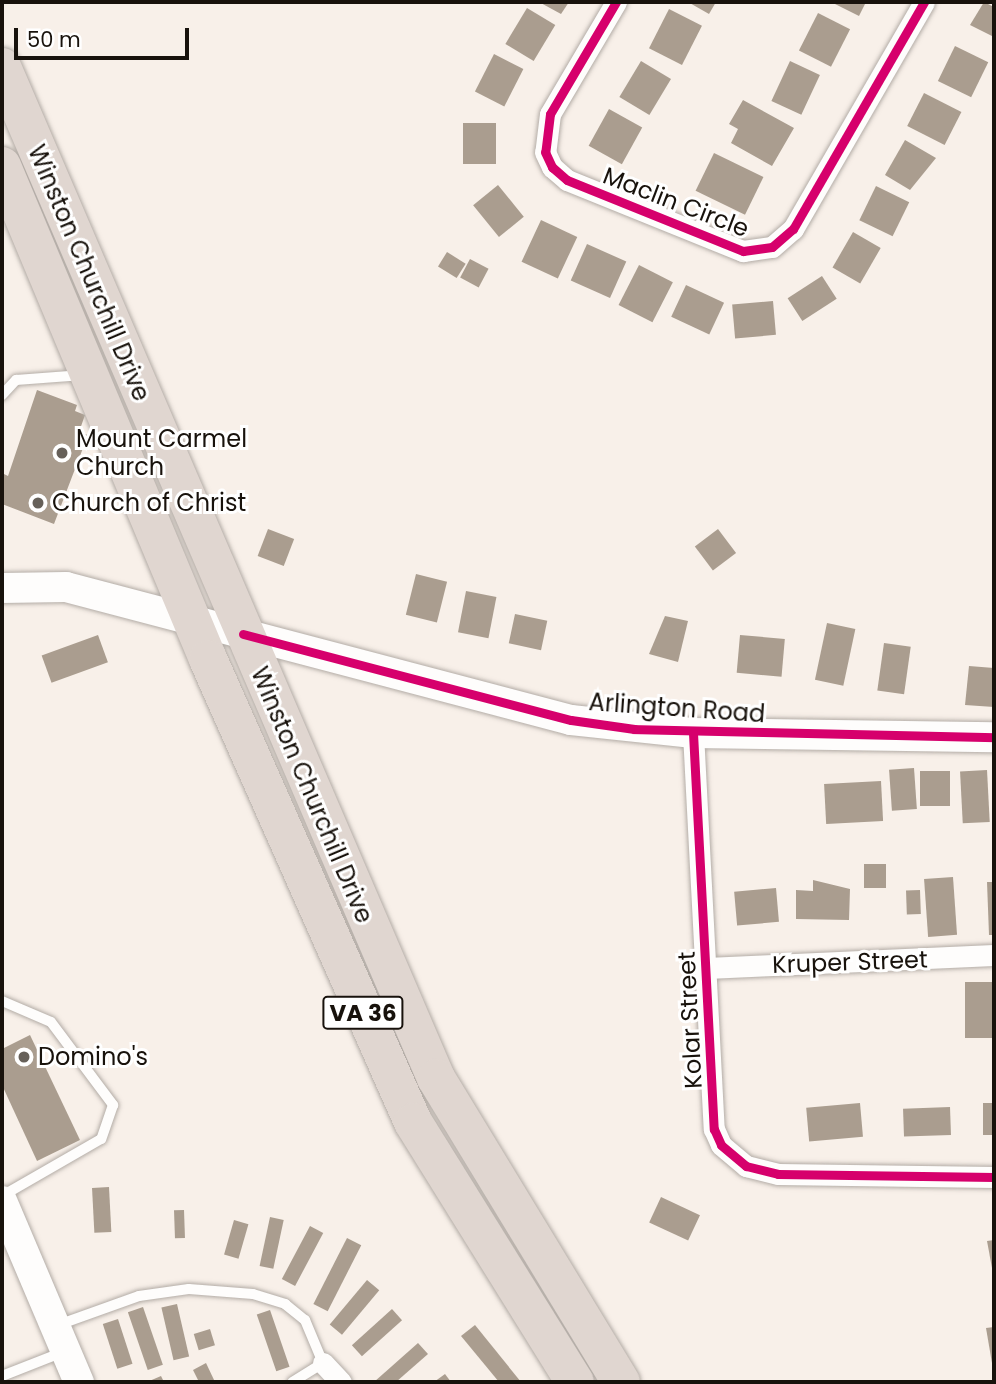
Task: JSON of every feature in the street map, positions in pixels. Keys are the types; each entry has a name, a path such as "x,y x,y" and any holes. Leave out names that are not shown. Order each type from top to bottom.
{"highway":[{"name":"Winston Churchill Drive","path":"2,67 436,1079 596,1378"},
{"name":"Winston Churchill Drive","path":"2,166 193,621 413,1122 596,1378"}],"street":[{"name":"Maclin Circle","path":"616,2 550,114 545,152 552,167 567,180 743,251 772,247 793,229 923,2"},
{"name":"Arlington Road","path":"2,588 65,587 571,720 693,733 994,737"},
{"name":"Kolar Street","path":"693,733 714,1129 721,1145 746,1166 778,1174 870,1179 994,1177"},
{"name":"Kruper Street","path":"706,968 994,955"},
{"path":"5,1220 79,1382"},
{"path":"323,1363 341,1382"}],"lane":[{"path":"2,395 16,380 90,373"},
{"path":"2,1001 51,1022 113,1105 101,1139 2,1196"},
{"path":"2,1376 61,1339 139,1296 223,1289 295,1309 323,1363 292,1382"}],"building":[{"path":"539,2 569,2 561,14"},
{"path":"688,2 716,2 709,14"},
{"path":"831,2 866,2 859,16"},
{"path":"984,2 994,7 994,37 970,25"},
{"path":"527,8 555,25 534,61 505,44"},
{"path":"669,9 702,26 682,65 649,48"},
{"path":"818,13 850,29 831,67 799,50"},
{"path":"955,46 988,62 971,97 938,81"},
{"path":"494,54 523,69 504,106 475,91"},
{"path":"641,61 671,79 649,115 619,97"},
{"path":"790,61 820,75 801,115 771,101"},
{"path":"924,93 961,112 945,145 907,126"},
{"path":"743,100 794,128 772,166 731,143 738,129 729,124"},
{"path":"609,109 642,127 622,164 589,146"},
{"path":"463,123 496,123 496,164 463,164"},
{"path":"905,140 936,158 910,190 885,175"},
{"path":"714,153 763,177 745,215 696,191"},
{"path":"498,185 524,217 499,237 473,205"},
{"path":"876,186 909,202 893,236 859,220"},
{"path":"541,220 577,237 558,279 522,262"},
{"path":"853,232 881,248 860,284 832,268"},
{"path":"587,244 626,261 610,298 571,281"},
{"path":"447,252 466,264 457,278 438,266"},
{"path":"470,259 489,269 479,287 460,278"},
{"path":"639,265 673,282 652,322 619,305"},
{"path":"822,276 837,299 802,321 788,298"},
{"path":"686,285 724,303 709,334 671,317"},
{"path":"773,301 776,335 735,338 732,305"},
{"path":"37,390 77,405 75,411 85,415 79,432 88,435 54,524 2,504 2,473 8,476"},
{"path":"268,529 294,539 284,566 258,556"},
{"path":"718,529 736,553 713,570 695,546"},
{"path":"416,574 447,582 437,622 406,615"},
{"path":"466,591 496,597 488,638 458,632"},
{"path":"515,614 547,621 541,650 509,643"},
{"path":"665,616 688,621 678,662 649,654"},
{"path":"827,623 855,629 843,686 815,680"},
{"path":"98,635 108,662 52,683 42,656"},
{"path":"740,635 785,639 782,677 737,673"},
{"path":"884,643 911,647 904,694 877,691"},
{"path":"969,666 994,668 994,707 965,705"},
{"path":"914,768 917,809 892,811 889,770"},
{"path":"987,770 990,822 963,823 960,771"},
{"path":"920,771 950,771 950,806 920,806"},
{"path":"881,781 883,821 826,824 824,784"},
{"path":"864,864 886,864 886,888 864,888"},
{"path":"953,877 957,935 928,937 924,879"},
{"path":"813,880 850,889 849,920 796,919 796,890 813,891"},
{"path":"987,882 994,882 994,935 989,935"},
{"path":"776,888 779,922 737,926 734,892"},
{"path":"906,890 920,890 921,914 907,914"},
{"path":"965,982 993,982 993,1038 965,1038"},
{"path":"30,1035 80,1140 37,1161 2,1085 2,1049"},
{"path":"860,1103 863,1137 809,1142 806,1108"},
{"path":"983,1103 994,1103 994,1135 983,1135"},
{"path":"950,1107 951,1135 904,1137 903,1109"},
{"path":"109,1187 111,1232 94,1233 92,1188"},
{"path":"661,1197 700,1215 688,1241 649,1222"},
{"path":"174,1210 184,1210 185,1238 175,1238"},
{"path":"270,1217 284,1220 273,1269 260,1266"},
{"path":"234,1220 248,1224 238,1259 224,1255"},
{"path":"310,1226 323,1233 295,1286 282,1279"},
{"path":"347,1238 361,1245 328,1311 313,1304"},
{"path":"994,1240 994,1268 992,1268 987,1241"},
{"path":"367,1280 379,1290 342,1335 330,1324"},
{"path":"177,1304 189,1357 174,1360 161,1308"},
{"path":"143,1307 163,1365 148,1370 128,1312"},
{"path":"392,1309 402,1320 362,1356 352,1345"},
{"path":"270,1310 290,1367 276,1371 257,1315"},
{"path":"118,1319 133,1364 117,1369 103,1324"},
{"path":"475,1325 521,1382 499,1382 461,1336"},
{"path":"994,1327 994,1368 993,1369 986,1328"},
{"path":"210,1329 215,1345 199,1350 194,1334"},
{"path":"418,1343 428,1354 396,1382 374,1382"},
{"path":"206,1363 215,1382 199,1382 193,1370"},
{"path":"445,1374 451,1382 434,1382"},
{"path":"161,1376 164,1382 147,1382"}],"cycle path":[{"path":"616,2 550,114 545,152 552,167 567,180 743,251 772,247 793,229 924,2"},
{"path":"243,634 571,720 634,729 994,737"},
{"path":"693,733 714,1129 721,1145 746,1166 778,1174 994,1177"}],"place":[{"name":"Mount Carmel Church","path":"62,453"},
{"name":"Church of Christ","path":"38,503"},
{"name":"Domino's","path":"24,1057"}]}
